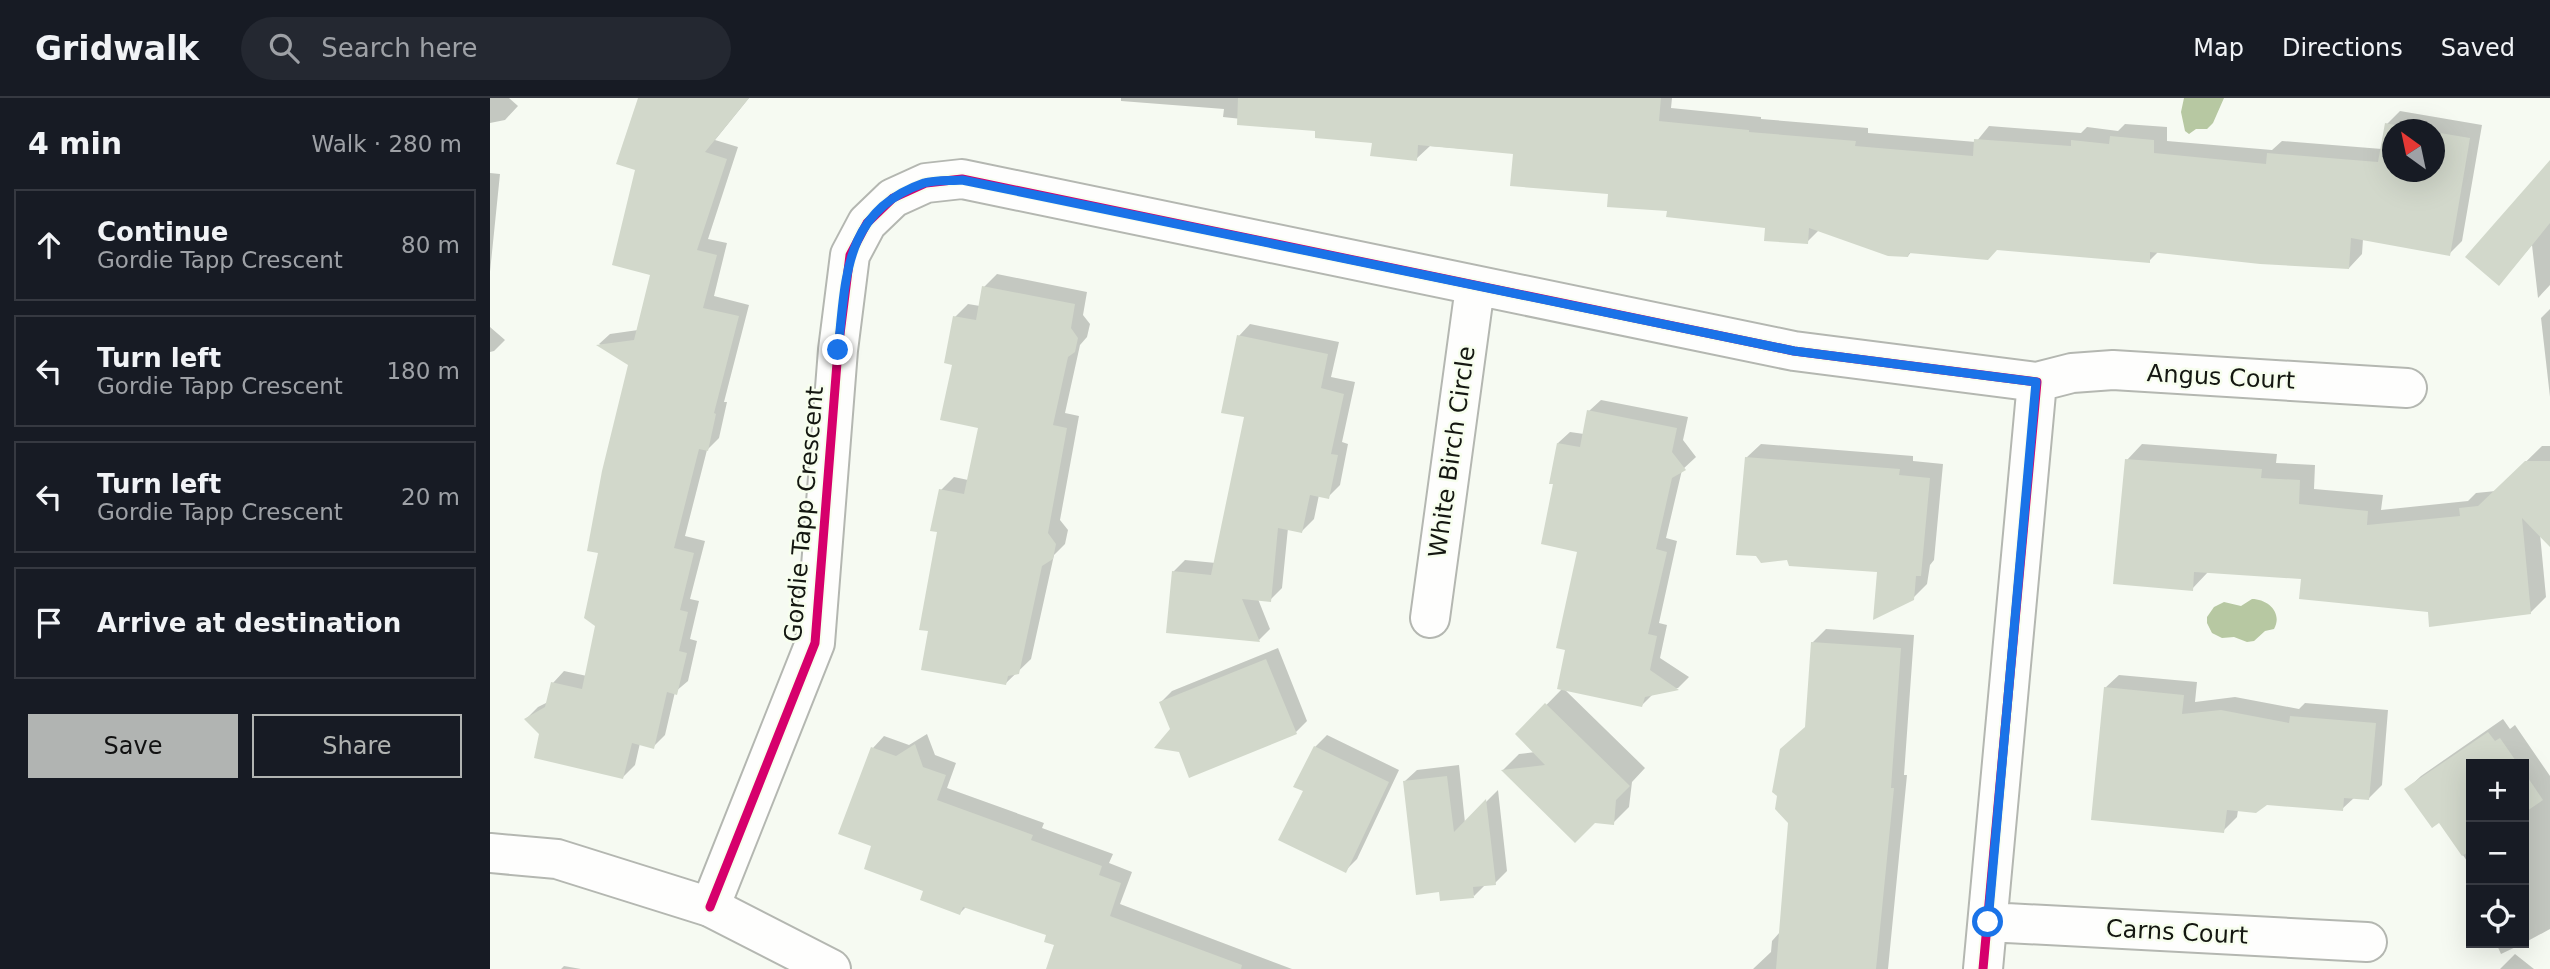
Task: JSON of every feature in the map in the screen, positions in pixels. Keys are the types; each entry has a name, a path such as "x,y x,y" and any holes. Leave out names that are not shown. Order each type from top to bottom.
{"street":[{"name":"Gordie Tapp Crescent","path":"710,907 815,643 838,350 850,254 867,223 893,198 926,183 962,180 1794,351 2036,382"},
{"name":"White Birch Circle","path":"1430,618 1475,287"},
{"name":"Angus Court","path":"2036,382 2072,373 2113,370 2407,387"},
{"path":"1983,969 2036,382"},
{"path":"490,853 557,859 710,907 831,969"},
{"name":"Carns Court","path":"1988,922 2367,942"}],"shaded area":[{"path":"2184,98 2224,98 2213,123 2207,129 2196,129 2189,134 2185,131 2181,112"},
{"path":"2252,599 2263,601 2275,612 2277,618 2274,629 2265,631 2254,641 2247,642 2234,637 2222,638 2212,633 2207,617 2214,607 2224,602 2241,606"}],"building":[{"path":"638,98 749,98 705,152 727,159 697,250 717,255 703,308 739,316 714,413 716,414 708,451 699,449 674,548 694,553 680,610 688,612 679,651 687,653 677,695 667,692 654,749 632,743 623,779 534,758 539,734 524,719 545,707 551,682 582,689 595,626 584,618 598,553 587,551 602,471 628,365 596,345 634,340 650,275 612,265 635,170 616,164"},
{"path":"1238,98 1661,98 1659,121 1856,141 1855,146 1973,156 1974,139 2071,146 2071,140 2109,144 2110,136 2154,140 2154,153 2266,164 2267,153 2378,162 2382,140 2382,182 2445,182 2445,134 2470,138 2450,256 2351,238 2349,269 2260,264 2150,252 2150,263 1997,250 1988,260 1909,253 1908,257 1888,256 1809,228 1808,244 1764,241 1765,228 1666,217 1667,211 1607,207 1608,194 1510,186 1513,154 1418,145 1417,161 1370,156 1372,143 1315,138 1315,131 1237,125"},
{"path":"2550,160 2550,223 2499,286 2465,257"},
{"path":"982,286 1075,304 1071,328 1078,338 1075,352 1068,357 1053,425 1067,428 1048,533 1056,544 1053,559 1042,566 1019,674 1008,676 1006,685 921,670 928,631 919,630 937,532 930,531 939,489 964,494 978,428 940,420 952,365 944,363 953,316 976,320"},
{"path":"1237,335 1328,354 1321,388 1344,394 1331,454 1338,455 1329,499 1310,495 1302,533 1278,528 1271,602 1242,599 1260,642 1166,633 1172,571 1211,575 1244,417 1221,413"},
{"path":"1587,410 1677,428 1672,452 1686,470 1672,478 1656,549 1667,552 1648,634 1657,636 1650,670 1679,690 1645,697 1642,707 1557,689 1565,650 1556,648 1577,552 1541,544 1553,484 1549,484 1557,443 1580,447"},
{"path":"1745,457 1900,469 1899,475 1930,478 1921,576 1916,576 1914,600 1873,620 1877,572 1789,566 1787,560 1761,563 1756,556 1736,555"},
{"path":"2125,459 2262,469 2261,478 2300,480 2299,504 2368,511 2367,525 2460,516 2459,508 2478,506 2525,461 2550,461 2550,547 2522,518 2531,614 2429,627 2428,612 2299,599 2301,579 2194,572 2193,591 2113,584"},
{"path":"1811,642 1901,648 1891,788 1894,788 1876,969 1776,969 1788,823 1775,809 1777,796 1772,792 1780,749 1805,727"},
{"path":"1266,659 1297,734 1189,778 1179,752 1154,748 1170,729 1159,702"},
{"path":"2104,687 2184,695 2182,714 2221,710 2289,723 2290,716 2376,723 2369,800 2344,798 2343,811 2267,805 2256,813 2227,810 2224,833 2091,820"},
{"path":"1545,703 1630,786 1616,800 1614,825 1595,823 1575,843 1501,770 1545,765 1515,734"},
{"path":"2488,732 2495,741 2500,738 2515,759 2466,759 2466,853 2462,856 2439,823 2432,828 2404,789"},
{"path":"915,744 923,767 946,775 937,800 1033,835 1031,840 1102,866 1099,875 1121,883 1110,916 1242,965 1241,969 1046,969 1054,945 1044,942 1046,935 963,907 960,915 920,900 923,891 864,869 871,846 838,834 871,747 896,756"},
{"path":"1314,746 1389,782 1346,873 1278,840 1303,791 1293,787"},
{"path":"1447,776 1454,832 1486,799 1496,885 1473,887 1474,898 1440,901 1439,892 1416,895 1403,781"},
{"path":"2529,779 2543,800 2529,810"}],"cycle path":[{"path":"710,907 815,643 838,350 850,255 867,223 893,198 926,183 962,179 1794,351 2037,382 1983,969"}],"route":[{"path":"838,350 850,254 867,223 893,198 926,183 962,180 1794,351 2036,382 1988,922"}]}
